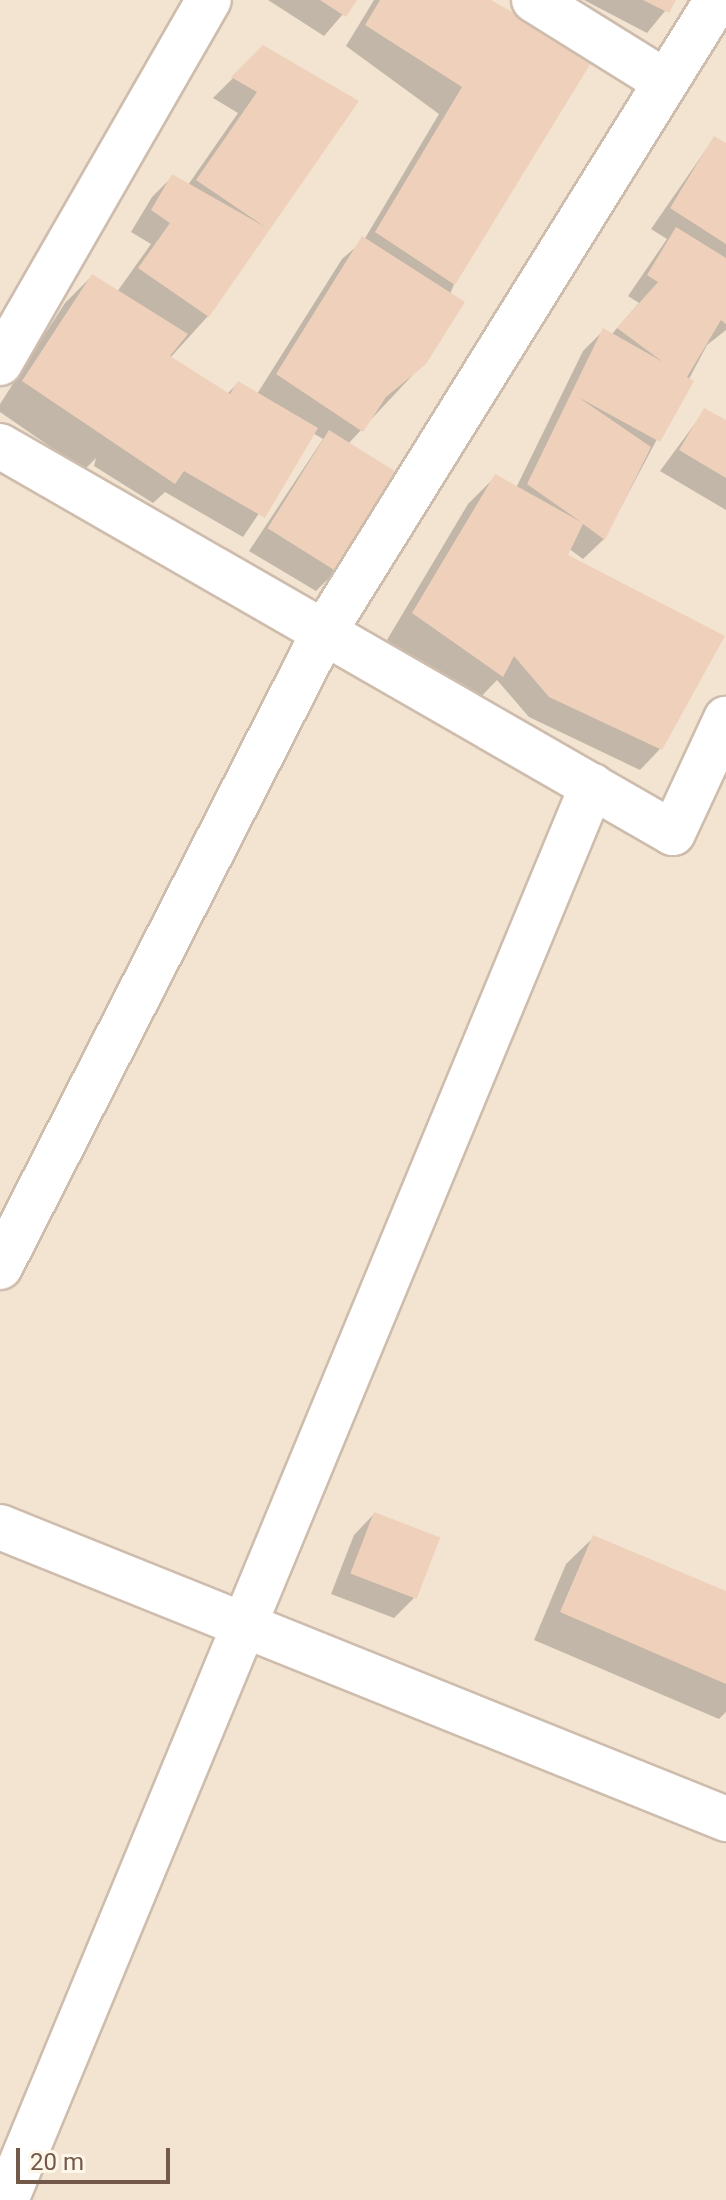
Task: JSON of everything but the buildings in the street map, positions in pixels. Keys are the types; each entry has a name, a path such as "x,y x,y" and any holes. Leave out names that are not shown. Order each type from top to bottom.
{"street":[{"path":"0,363 209,0"},
{"path":"534,0 664,81"},
{"path":"0,1267 324,632 717,0"},
{"path":"0,446 673,833 726,719"},
{"path":"6,2200 250,1625 592,786"},
{"path":"0,1527 726,1819"}],"shaded area":[{"path":"0,0 726,0 726,2200 0,2200"}]}
